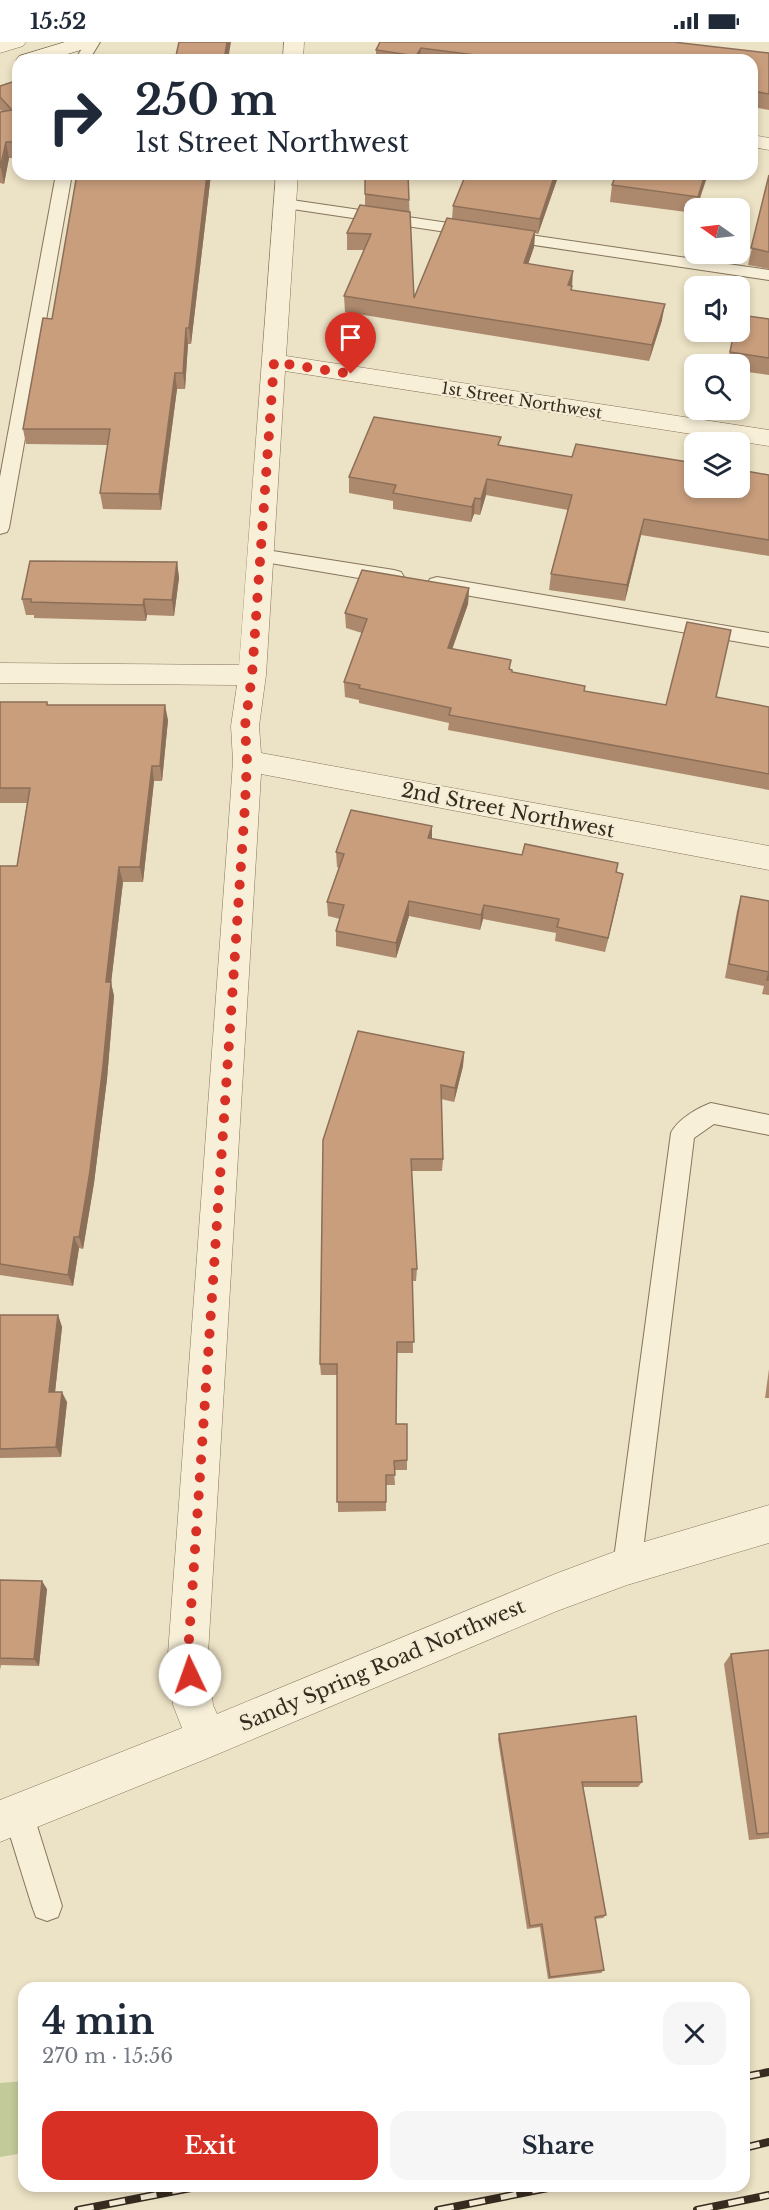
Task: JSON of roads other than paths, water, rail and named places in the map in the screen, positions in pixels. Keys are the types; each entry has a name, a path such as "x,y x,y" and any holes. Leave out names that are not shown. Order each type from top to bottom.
{"street":[{"path":"32,54 87,42"},
{"path":"206,1739 193,1706 188,1654 247,761 245,726 252,675 286,189"},
{"name":"1st Street Northwest","path":"274,362 769,438"},
{"path":"0,673 252,675"},
{"name":"2nd Street Northwest","path":"247,761 769,858"},
{"name":"Sandy Spring Road Northwest","path":"9,1817 206,1739 555,1593 627,1566 769,1524"}],"lane":[{"path":"0,528 63,180"},
{"path":"286,189 769,275"},
{"path":"260,555 769,640"},
{"path":"627,1566 683,1133 711,1113 769,1125"},
{"path":"9,1817 46,1906"}],"railway":[{"path":"750,2076 769,2072"},
{"path":"750,2147 769,2142"},
{"path":"78,2210 170,2192"},
{"path":"438,2210 528,2192"},
{"path":"697,2210 769,2195"}]}
